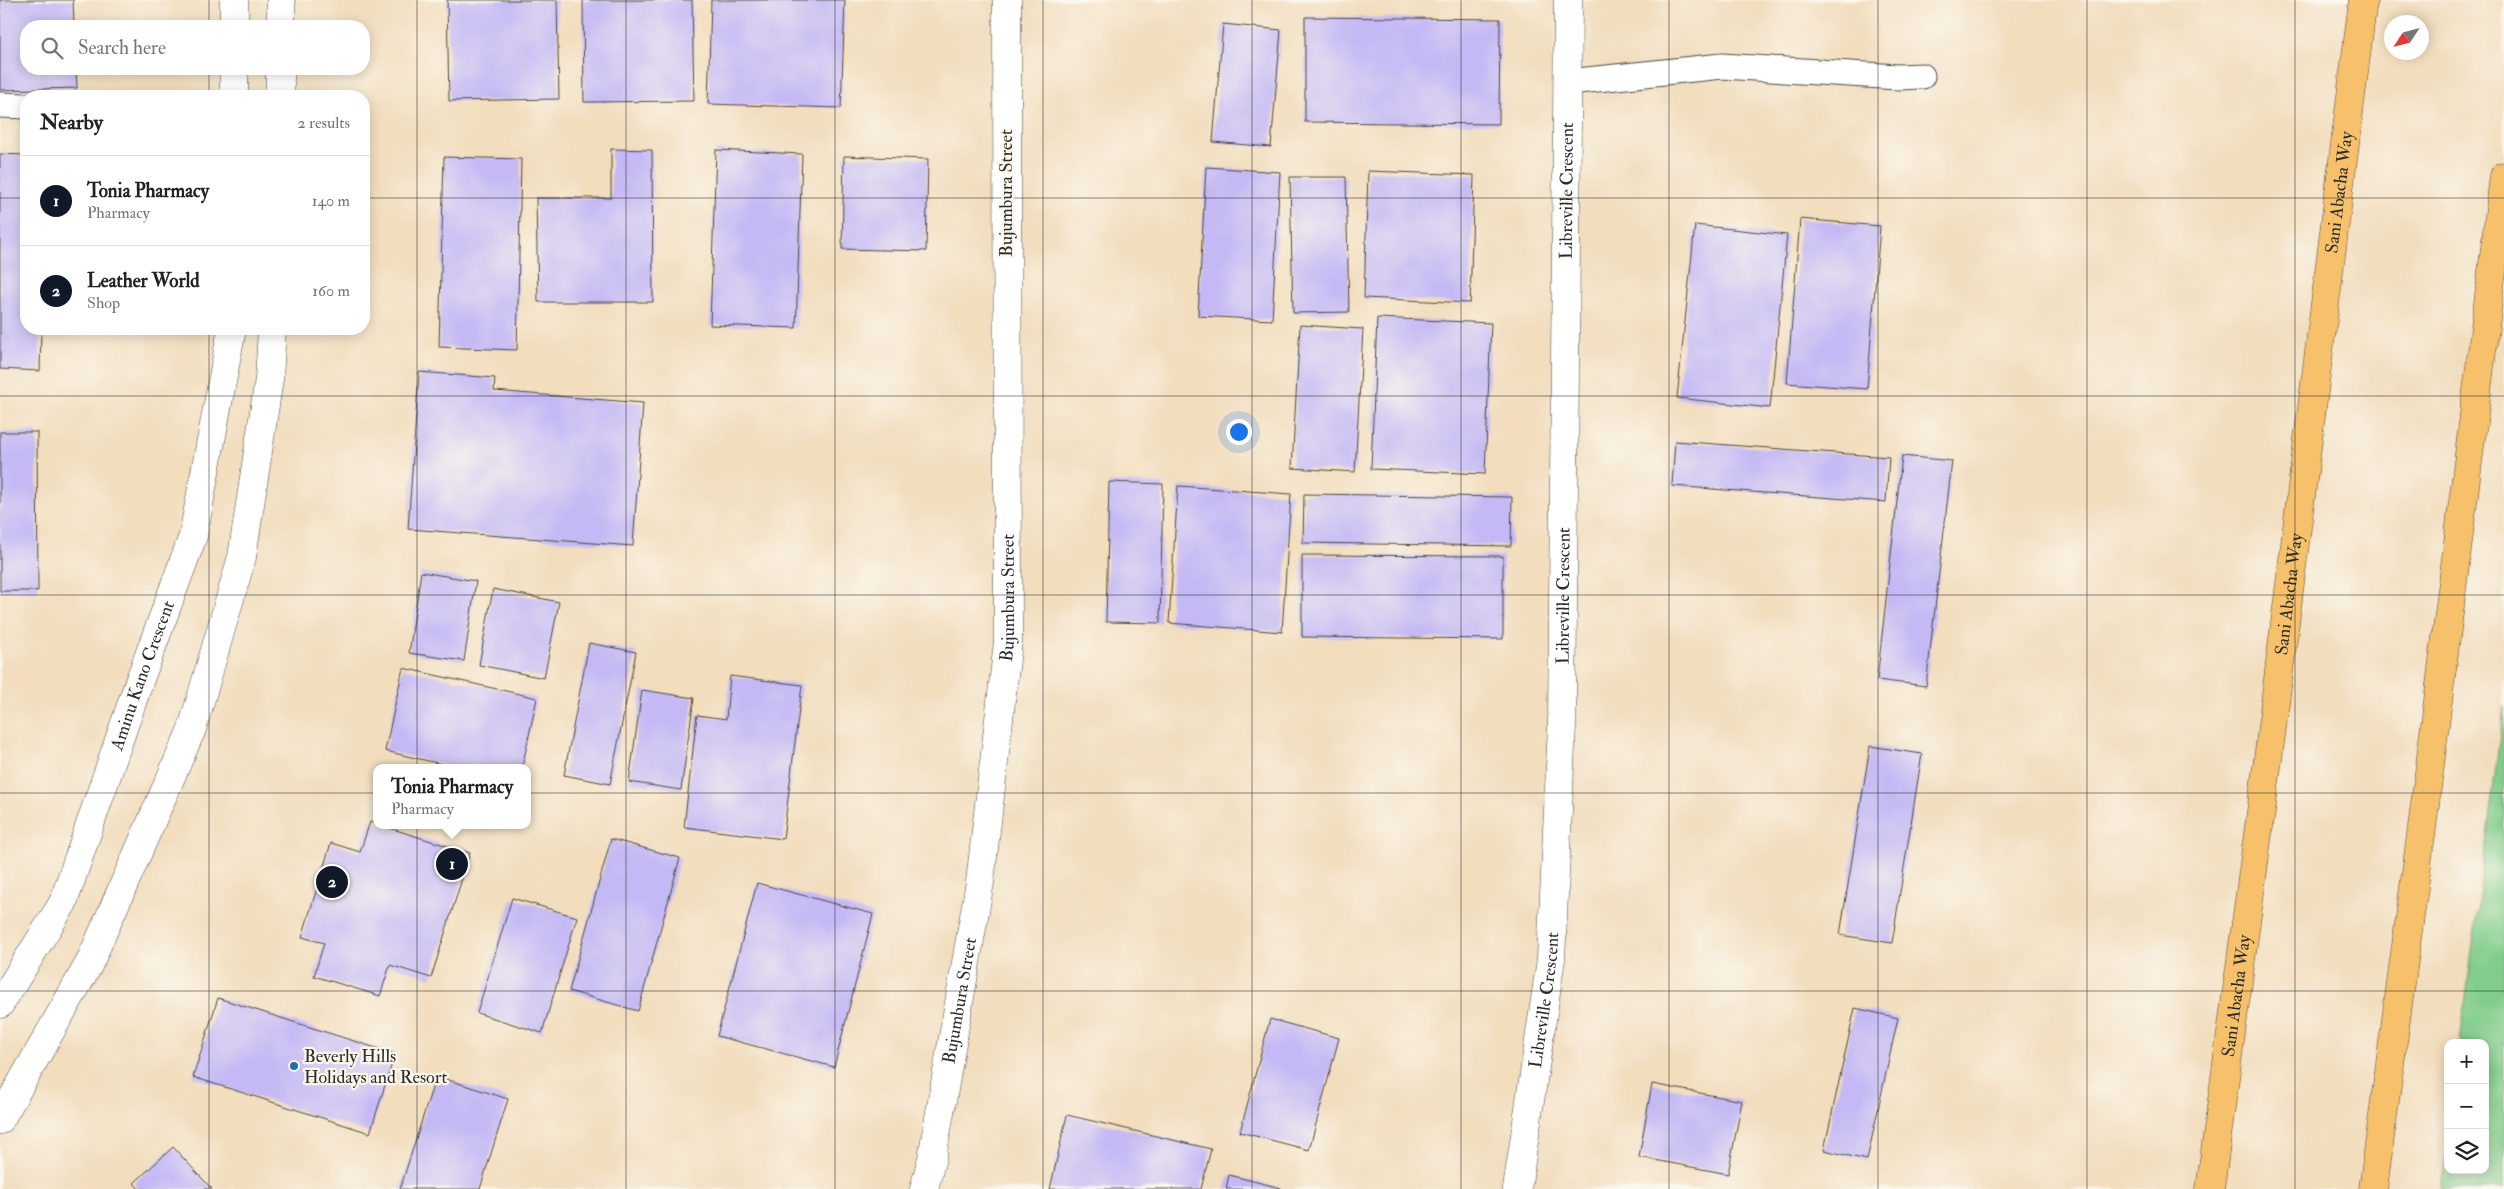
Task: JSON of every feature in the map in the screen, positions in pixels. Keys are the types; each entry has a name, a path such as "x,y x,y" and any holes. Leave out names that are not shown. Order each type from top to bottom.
{"highway":[{"name":"Sani Abacha Way","path":"2210,1189 2267,767 2363,0"},
{"path":"2373,1189 2420,838 2504,176"}],"street":[{"path":"234,0 234,20"},
{"path":"281,0 281,20"},
{"name":"Bujumbura Street","path":"924,1189 932,1158 980,882 1008,642 1007,0"},
{"name":"Libreville Crescent","path":"1517,1189 1552,939 1562,725 1568,0"},
{"path":"234,75 234,90"},
{"path":"280,75 280,90"},
{"name":"Aminu Kano Crescent","path":"0,1004 63,903 139,682 193,536 231,335"},
{"path":"0,1120 89,964 192,729 242,557 269,379 272,335"}],"lane":[{"path":"1568,82 1722,66 1898,78 1922,76"},
{"path":"0,105 20,106"}],"green space":[{"path":"2504,705 2504,1189 2441,1189 2444,1167 2444,1174 2489,1174 2489,1039 2461,1039"}],"building":[{"path":"0,0 73,0 74,20 20,20 20,75 76,75 77,88 0,90"},
{"path":"447,0 557,0 559,99 449,101"},
{"path":"583,0 692,0 694,101 584,102"},
{"path":"711,0 845,0 841,108 708,104"},
{"path":"1305,17 1500,19 1499,124 1305,122"},
{"path":"1223,24 1281,30 1271,147 1213,142"},
{"path":"611,149 652,150 653,302 538,302 536,198 611,198"},
{"path":"716,150 802,154 796,328 710,325"},
{"path":"0,154 20,155 20,335 41,335 40,371 0,369"},
{"path":"844,156 928,159 926,251 842,249"},
{"path":"444,157 521,159 517,350 439,347"},
{"path":"1206,167 1280,172 1272,320 1198,316"},
{"path":"1368,171 1474,175 1470,303 1364,298"},
{"path":"1290,177 1346,177 1349,312 1293,313"},
{"path":"1800,219 1880,226 1867,389 1787,383"},
{"path":"1695,225 1787,235 1770,408 1677,398"},
{"path":"1377,318 1491,323 1485,474 1371,469"},
{"path":"1300,325 1363,329 1355,472 1292,468"},
{"path":"419,372 495,378 494,391 643,403 633,546 408,529"},
{"path":"0,432 37,432 38,591 0,591"},
{"path":"1675,441 1889,457 1886,502 1672,486"},
{"path":"1902,456 1952,461 1926,686 1877,680"},
{"path":"1109,482 1163,484 1160,623 1106,622"},
{"path":"1178,486 1291,494 1282,632 1169,623"},
{"path":"1304,494 1512,497 1511,546 1303,543"},
{"path":"1302,555 1503,556 1503,639 1302,637"},
{"path":"421,572 476,581 464,661 409,653"},
{"path":"493,589 559,602 544,678 479,665"},
{"path":"589,643 636,652 610,784 564,775"},
{"path":"403,668 537,698 523,764 442,764 385,751"},
{"path":"730,676 802,685 783,839 684,827 697,715 726,719"},
{"path":"642,690 694,698 681,790 629,782"},
{"path":"1870,746 1922,754 1892,943 1840,935"},
{"path":"370,822 373,823 373,829 393,829 470,853 431,978 390,965 380,996 314,976 324,943 302,937 331,843 360,852"},
{"path":"611,839 680,858 638,1011 569,991"},
{"path":"757,883 873,914 834,1067 717,1036"},
{"path":"512,898 577,917 542,1033 477,1013"},
{"name":"Beverly Hills Holidays and Resort","path":"218,998 395,1054 370,1133 193,1077"},
{"path":"1855,1008 1898,1018 1867,1160 1824,1150"},
{"path":"1270,1019 1339,1038 1309,1150 1240,1132"},
{"path":"436,1076 508,1099 480,1189 400,1189"},
{"path":"1652,1084 1742,1101 1728,1174 1639,1157"},
{"path":"1067,1115 1211,1149 1201,1189 1050,1189"},
{"path":"173,1147 212,1189 139,1189 134,1183"},
{"path":"1229,1175 1281,1188 1281,1189 1226,1189"}],"place":[{"name":"Tonia Pharmacy","path":"452,864"},
{"name":"Leather World","path":"332,882"},
{"name":"Beverly Hills Holidays and Resort","path":"294,1066"}]}
